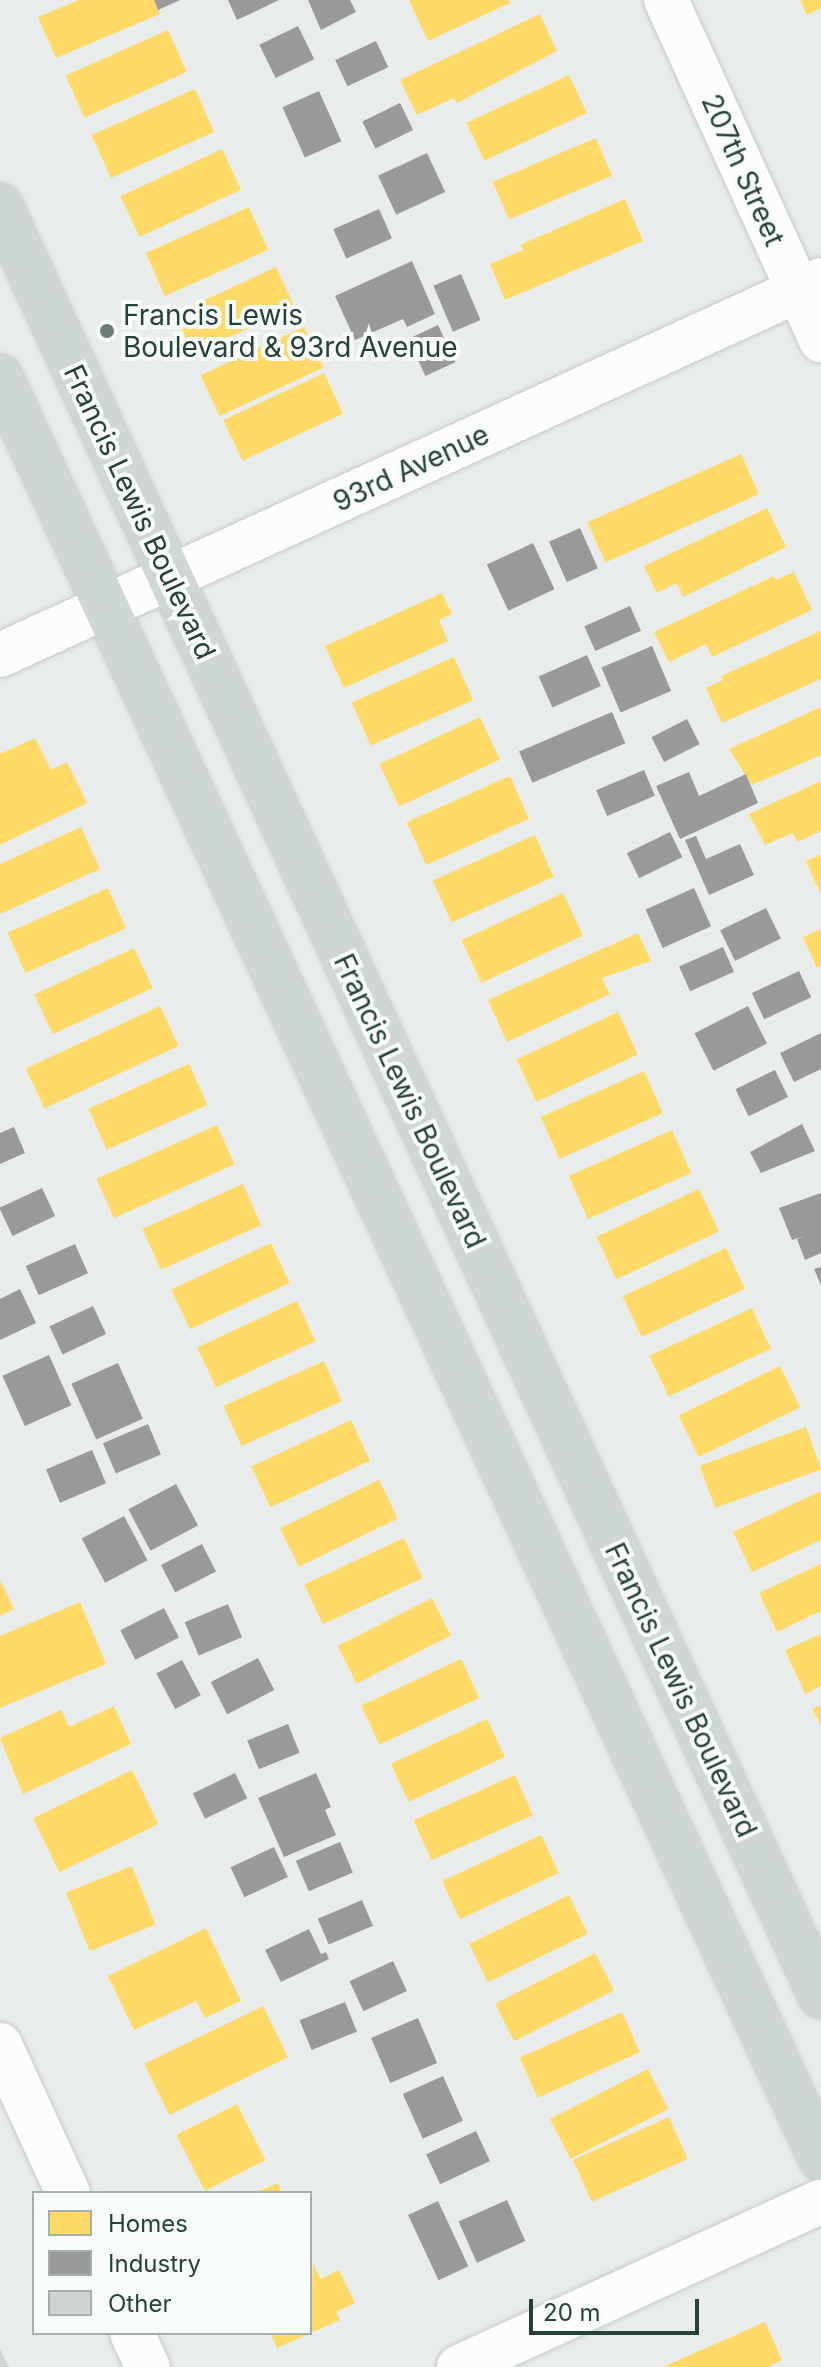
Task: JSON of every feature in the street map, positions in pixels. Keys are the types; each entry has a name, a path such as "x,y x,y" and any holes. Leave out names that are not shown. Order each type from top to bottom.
{"main road":[{"name":"Francis Lewis Boulevard","path":"0,206 821,1996"},
{"path":"0,377 821,2158"}],"street":[{"name":"207th Street","path":"666,0 810,285 821,340"},
{"name":"93rd Avenue","path":"0,655 810,285"},
{"path":"0,2045 67,2191"},
{"path":"459,2367 821,2201"},
{"path":"133,2335 148,2367"}],"building: Homes":[{"path":"79,0 154,0 160,14 56,58 38,17"},
{"path":"409,0 509,0 510,3 428,41"},
{"path":"800,0 821,0 821,8 807,15"},
{"path":"540,14 557,51 457,103 454,98 417,115 400,80"},
{"path":"168,30 187,72 84,118 66,76"},
{"path":"569,75 587,113 484,161 467,123"},
{"path":"195,89 214,132 111,178 92,135"},
{"path":"596,138 612,176 509,220 493,182"},
{"path":"222,149 241,190 140,237 120,196"},
{"path":"625,199 643,241 505,300 490,264 523,250 520,245"},
{"path":"249,207 268,250 165,296 146,253"},
{"path":"276,267 295,307 193,354 174,314"},
{"path":"304,327 323,368 220,416 201,375"},
{"path":"324,373 343,414 242,461 223,420"},
{"path":"741,454 759,494 605,563 588,522"},
{"path":"767,508 786,547 683,597 677,583 657,593 644,566"},
{"path":"794,572 812,610 712,657 706,644 669,662 654,632 774,576 776,580"},
{"path":"442,593 452,614 439,620 448,641 344,688 325,646"},
{"path":"821,631 821,679 722,723 706,688 723,680 721,676"},
{"path":"454,657 473,700 371,745 352,703"},
{"path":"821,707 821,755 752,785 729,749"},
{"path":"480,717 500,760 399,807 379,764"},
{"path":"35,738 51,770 67,762 87,803 0,845 0,754"},
{"path":"510,776 529,819 426,865 407,822"},
{"path":"821,781 821,831 797,842 793,833 765,845 749,814"},
{"path":"81,827 100,869 0,914 0,864"},
{"path":"535,835 554,877 451,923 433,881"},
{"path":"821,855 821,895 806,861"},
{"path":"108,888 126,928 25,973 8,933"},
{"path":"563,893 583,936 481,983 461,940"},
{"path":"821,929 821,966 817,968 803,937"},
{"path":"638,933 651,961 602,978 610,994 507,1042 488,1000"},
{"path":"134,948 153,988 53,1034 34,994"},
{"path":"160,1006 179,1046 44,1108 26,1069"},
{"path":"618,1012 638,1055 536,1102 516,1059"},
{"path":"189,1064 207,1105 107,1150 89,1109"},
{"path":"644,1071 663,1113 559,1159 541,1117"},
{"path":"217,1125 234,1164 114,1218 96,1179"},
{"path":"672,1130 691,1173 588,1219 569,1176"},
{"path":"243,1184 261,1225 161,1270 143,1229"},
{"path":"699,1189 719,1232 616,1279 597,1237"},
{"path":"271,1243 290,1283 190,1329 171,1289"},
{"path":"726,1248 745,1289 642,1337 623,1296"},
{"path":"297,1301 316,1341 216,1387 197,1347"},
{"path":"752,1308 771,1349 669,1397 650,1356"},
{"path":"324,1361 342,1401 241,1446 224,1406"},
{"path":"780,1366 800,1407 699,1457 678,1416"},
{"path":"351,1420 370,1461 270,1507 251,1466"},
{"path":"806,1427 821,1469 715,1508 700,1466"},
{"path":"379,1480 398,1519 299,1567 280,1528"},
{"path":"821,1491 821,1540 752,1572 733,1532"},
{"path":"404,1538 423,1578 323,1624 304,1584"},
{"path":"821,1564 821,1611 777,1632 759,1593"},
{"path":"0,1580 14,1609 0,1616"},
{"path":"432,1598 451,1635 357,1684 338,1646"},
{"path":"80,1602 106,1664 0,1708 0,1636"},
{"path":"821,1634 821,1686 805,1694 785,1650"},
{"path":"461,1659 479,1698 379,1744 361,1705"},
{"path":"821,1705 821,1727 813,1709"},
{"path":"114,1706 131,1744 23,1794 0,1738 61,1710 69,1727"},
{"path":"487,1719 505,1757 409,1802 391,1764"},
{"path":"132,1770 158,1824 59,1872 33,1818"},
{"path":"515,1775 533,1815 431,1860 414,1820"},
{"path":"541,1835 559,1873 460,1919 442,1881"},
{"path":"132,1866 156,1924 90,1951 66,1893"},
{"path":"569,1895 588,1934 488,1982 469,1944"},
{"path":"206,1928 241,2001 205,2018 196,2001 134,2030 108,1976"},
{"path":"595,1953 614,1990 514,2041 495,2004"},
{"path":"263,2006 288,2057 169,2115 144,2064"},
{"path":"622,2012 640,2052 538,2098 520,2058"},
{"path":"648,2069 668,2109 570,2159 550,2119"},
{"path":"237,2104 266,2160 205,2191 176,2135"},
{"path":"669,2117 688,2159 592,2202 573,2160"},
{"path":"278,2183 281,2191 259,2191"},
{"path":"313,2263 321,2279 339,2270 355,2303 336,2312 340,2320 312,2332"},
{"path":"765,2322 782,2360 767,2367 663,2367"},
{"path":"271,2335 306,2335 277,2348"}],"building: Industry":[{"path":"154,0 180,0 158,10"},
{"path":"228,0 279,0 237,20"},
{"path":"308,0 350,0 356,12 321,30"},
{"path":"298,26 314,59 276,78 259,45"},
{"path":"376,41 388,67 347,86 335,60"},
{"path":"319,91 341,141 305,158 282,107"},
{"path":"400,103 413,130 375,148 362,121"},
{"path":"427,153 445,192 396,215 378,176"},
{"path":"379,209 392,238 346,259 333,229"},
{"path":"412,261 435,314 407,327 403,319 355,340 335,296"},
{"path":"461,274 481,320 453,332 433,286"},
{"path":"438,325 455,362 425,376 408,339"},
{"path":"580,528 598,568 567,582 549,542"},
{"path":"533,543 555,589 508,611 487,565"},
{"path":"630,606 641,631 595,651 584,626"},
{"path":"652,646 671,691 621,713 601,667"},
{"path":"587,655 601,686 552,708 539,677"},
{"path":"612,712 625,743 532,783 519,751"},
{"path":"687,719 700,744 664,762 651,737"},
{"path":"644,770 655,796 607,816 596,790"},
{"path":"689,772 699,796 746,774 758,803 680,839 656,786"},
{"path":"670,832 682,857 639,878 627,853"},
{"path":"696,836 706,859 740,844 754,875 709,895 685,840"},
{"path":"694,888 711,926 663,948 646,910"},
{"path":"766,908 781,939 735,961 720,930"},
{"path":"723,947 734,972 690,991 679,967"},
{"path":"799,971 811,997 764,1019 752,993"},
{"path":"748,1006 767,1043 714,1071 695,1033"},
{"path":"821,1033 821,1069 794,1082 780,1053"},
{"path":"775,1070 788,1097 749,1116 735,1089"},
{"path":"802,1124 815,1151 761,1173 750,1152"},
{"path":"14,1127 25,1153 0,1164 0,1133"},
{"path":"42,1188 55,1216 13,1236 0,1208"},
{"path":"821,1193 821,1253 805,1260 797,1239 804,1236 792,1240 779,1208"},
{"path":"75,1244 88,1273 39,1295 26,1266"},
{"path":"821,1267 821,1285 814,1269"},
{"path":"20,1289 36,1323 0,1340 0,1299"},
{"path":"93,1306 106,1334 63,1354 49,1326"},
{"path":"49,1355 71,1405 25,1426 2,1376"},
{"path":"118,1363 143,1419 96,1439 71,1384"},
{"path":"148,1424 161,1454 116,1474 103,1443"},
{"path":"92,1450 106,1483 60,1503 46,1470"},
{"path":"176,1484 198,1525 150,1551 128,1509"},
{"path":"124,1516 147,1560 105,1583 82,1539"},
{"path":"202,1544 216,1572 175,1593 161,1565"},
{"path":"228,1604 242,1637 199,1656 185,1622"},
{"path":"164,1608 179,1637 135,1660 120,1630"},
{"path":"258,1658 274,1690 227,1714 211,1682"},
{"path":"182,1660 201,1695 175,1709 156,1674"},
{"path":"288,1724 300,1753 259,1769 247,1740"},
{"path":"235,1773 247,1798 205,1819 193,1794"},
{"path":"316,1773 331,1807 325,1810 336,1835 284,1857 258,1798"},
{"path":"340,1842 353,1872 309,1891 296,1861"},
{"path":"274,1847 288,1877 244,1897 230,1867"},
{"path":"362,1900 373,1926 329,1945 318,1919"},
{"path":"309,1929 321,1954 326,1952 329,1959 281,1982 265,1950"},
{"path":"393,1961 407,1991 363,2011 349,1981"},
{"path":"345,2002 357,2032 312,2050 300,2020"},
{"path":"418,2018 437,2063 390,2083 371,2038"},
{"path":"443,2076 463,2121 423,2139 403,2094"},
{"path":"476,2131 490,2161 440,2184 426,2154"},
{"path":"507,2200 525,2241 477,2263 459,2222"},
{"path":"438,2201 468,2266 439,2280 408,2215"}],"building: Other":[{"path":"0,2349 9,2367 0,2367"}],"place":[{"name":"Francis Lewis Boulevard & 93rd Avenue","path":"107,331"}]}
